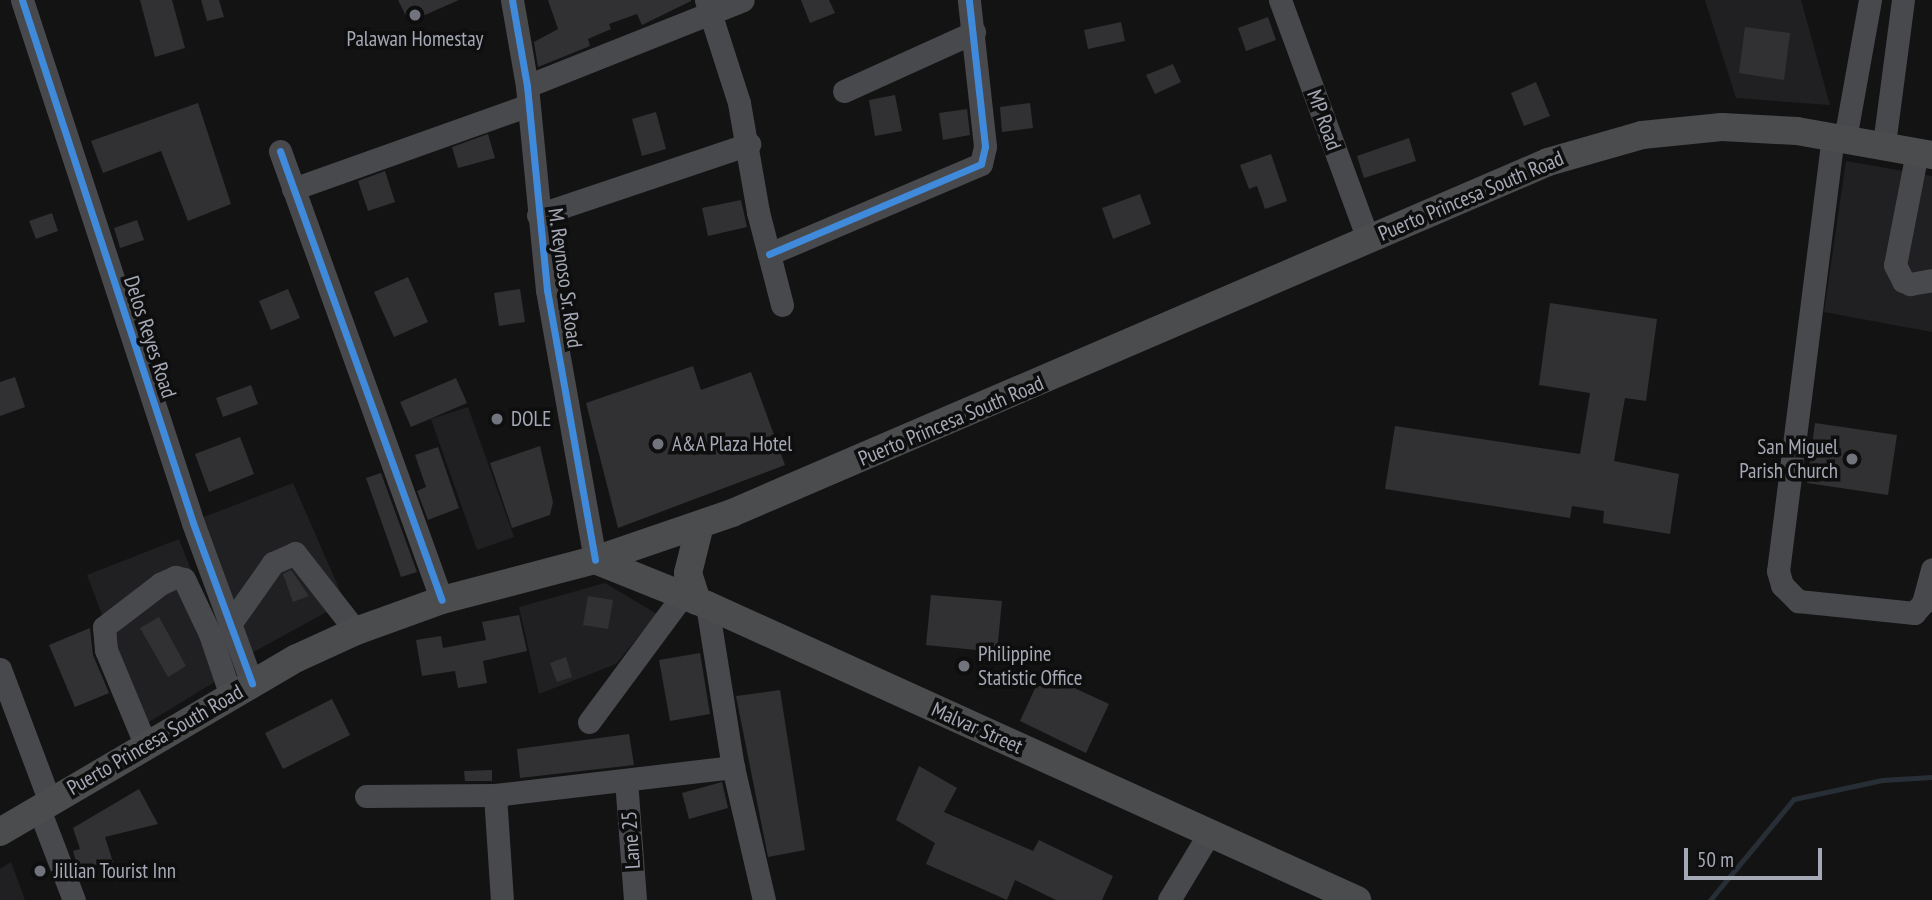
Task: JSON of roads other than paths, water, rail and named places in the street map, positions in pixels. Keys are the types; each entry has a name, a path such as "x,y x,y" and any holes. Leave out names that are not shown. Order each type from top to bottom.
{"main road":[{"name":"Puerto Princesa South Road","path":"0,832 241,690 356,631 442,600 595,560 700,525 873,455 1548,162 1602,144 1722,127 1839,138 1924,153"},
{"path":"696,600 688,565 700,525"},
{"name":"Malvar Street","path":"595,560 696,600 1357,900"}],"street":[{"name":"Delos Reyes Road","path":"22,0 208,565 230,624 241,690"},
{"name":"M. Reynoso Sr. Road","path":"512,0 526,96 538,215 595,560"},
{"path":"293,189 526,96 708,7 743,0"},
{"path":"769,254 981,164 985,146 969,0"},
{"name":"MP Road","path":"1280,0 1368,239"},
{"path":"1870,0 1839,138 1778,571 1782,585 1798,601 1914,614 1923,603 1932,569"},
{"path":"1884,145 1903,0"},
{"path":"708,7 749,144 752,185 782,305"},
{"path":"844,91 974,32"},
{"path":"538,215 749,144"},
{"path":"280,151 380,417 442,600"},
{"path":"1924,153 1895,265 1903,281 1910,284 1932,280"},
{"path":"230,624 273,563 295,553 356,631"},
{"path":"146,746 106,650 104,627 160,584 175,577 184,579 208,565"},
{"path":"184,579 241,690"},
{"path":"589,722 696,600"},
{"path":"696,600 764,900"},
{"path":"0,669 74,900"},
{"path":"366,796 495,795 733,767"},
{"name":"Lane 25","path":"626,780 635,900"},
{"path":"495,795 502,900"},
{"path":"1169,900 1210,832"}],"waterway":[{"path":"1710,900 1794,799 1882,780 1932,777"}],"place":[{"name":"Palawan Homestay","path":"415,15"},
{"name":"DOLE","path":"497,419"},
{"name":"A&A Plaza Hotel","path":"658,444"},
{"name":"San Miguel Parish Church","path":"1852,459"},
{"name":"Philippine Statistic Office","path":"964,666"},
{"name":"Jillian Tourist Inn","path":"40,871"}]}
